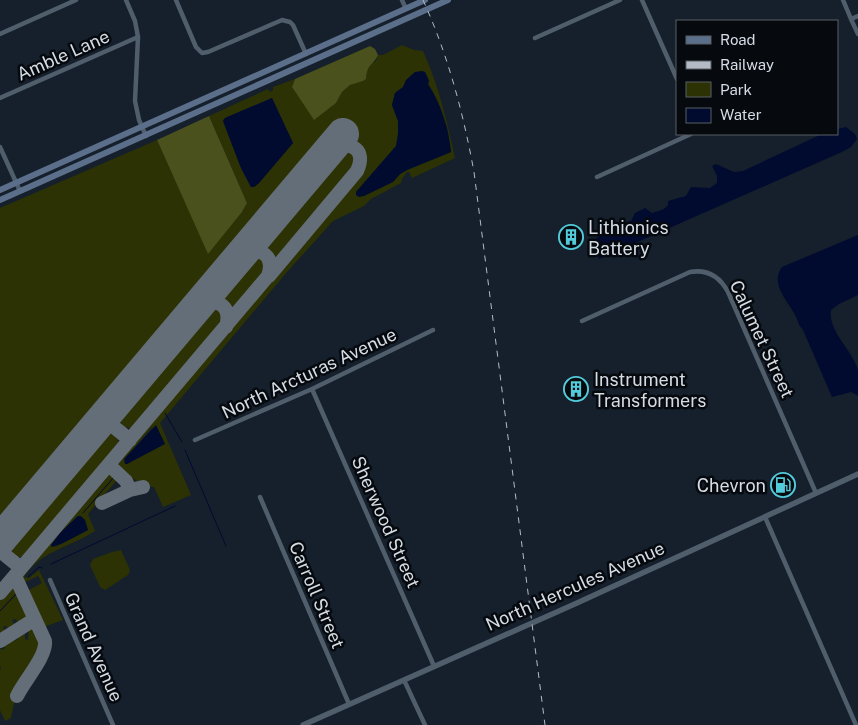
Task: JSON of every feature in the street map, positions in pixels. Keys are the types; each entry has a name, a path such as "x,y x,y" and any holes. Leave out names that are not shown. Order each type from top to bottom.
{"main road":[{"path":"0,190 424,0"},
{"path":"0,200 448,0"}],"street":[{"path":"0,34 76,0"},
{"path":"126,0 135,21 138,37 135,101 146,136"},
{"path":"176,0 196,47 202,52 208,52 282,20 286,20 293,25 306,54"},
{"path":"402,0 406,8"},
{"path":"535,38 620,0"},
{"path":"642,0 676,77"},
{"path":"843,0 858,34"},
{"path":"851,19 858,16"},
{"name":"Amble Lane","path":"0,98 138,37"},
{"path":"597,177 689,135"},
{"path":"0,147 20,191"},
{"name":"Calumet Street","path":"582,321 690,272 704,272 718,278 728,292 816,493"},
{"name":"North Arcturas Avenue","path":"196,440 312,388 433,330"},
{"name":"Sherwood Street","path":"312,388 434,666"},
{"name":"North Hercules Avenue","path":"306,724 858,474"},
{"name":"Carroll Street","path":"260,497 350,704"},
{"path":"765,517 856,725"},
{"name":"Grand Avenue","path":"50,580 114,725"},
{"path":"404,680 424,725"}],"green space":[{"path":"402,45 414,50 423,51 438,91 455,158 412,178 409,172 407,172 401,183 371,199 364,206 333,221 287,272 160,423 191,495 163,507 154,487 126,474 118,461 361,171 363,157 361,151 353,141 337,128 0,527 0,208 157,140 208,253 242,212 247,203 209,116 268,89 270,92 273,90 273,87 295,79 292,87 314,119 336,103 342,92 350,85 358,82 369,65 376,61 378,55 383,55","holes":["425,72 429,81 428,84 447,127 451,152 407,170 400,174 393,182 356,192 396,146 398,121 392,105 395,93","272,98 293,143 254,187 251,187 241,168 223,121 225,118","153,426 143,454 127,464 125,459"]},
{"path":"370,46 375,49 378,55 369,67 366,79 350,85 342,92 336,103 314,120 292,87 295,79"},
{"path":"209,116 247,203 208,254 157,140"},
{"path":"345,148 352,150 357,156 355,167 276,262 270,250 262,244"},
{"path":"256,255 265,262 267,267 266,273 233,313 229,304 219,295 251,257"},
{"path":"210,308 217,309 222,313 224,318 223,325 135,429 124,427 119,420 119,413"},
{"path":"106,432 116,436 119,441 119,448 27,557 16,557 9,547 10,542 101,434"},
{"path":"108,473 115,475 117,480 88,514 95,531 47,555 38,561 24,577 29,578 39,570 63,620 44,627 41,626 25,592 42,583 38,576 21,584 22,573","holes":["78,516 88,530 55,547 60,533"]},
{"path":"121,550 130,570 128,575 105,590 100,587 90,565 93,559"},
{"path":"13,588 19,591 31,616 30,619 19,625 16,619 12,620 16,627 10,631 6,626 3,627 6,634 0,637 0,599 7,590"},
{"path":"34,622 41,635 42,650 16,695 11,718 5,721 0,710 0,647 2,650 5,648 2,641 11,635 15,641 18,639 15,633 25,626 25,639 28,640 29,625"}],"water":[{"path":"415,72 425,72 429,81 428,84 444,117 451,152 407,170 400,174 393,182 359,197 356,195 356,192 396,146 398,121 392,105 395,93 403,87 406,80"},
{"path":"272,98 293,143 259,183 251,187 241,168 223,121 225,118"},
{"path":"846,127 855,134 857,139 851,147 844,151 599,259 593,242 597,238 610,229 631,221 635,213 645,208 652,213 664,209 668,205 668,201 686,196 691,187 710,188 717,183 717,176 712,166 716,164 734,172 743,171 820,135 838,135 838,129"},
{"path":"858,235 858,295 831,310 831,318 833,326 858,370 858,397 851,392 832,397 803,330 780,289 778,274 782,267"},
{"path":"156,425 165,444 125,464 124,459"},
{"path":"78,516 85,520 88,530 52,547 51,545 60,533"}],"waterway":[{"path":"165,413 182,442"},
{"path":"185,450 226,546"},
{"path":"83,513 114,477"},
{"path":"51,564 175,506"},
{"path":"28,577 39,567 42,568"},
{"path":"0,611 16,594"}],"taxiway":[{"path":"269,276 357,171 360,157 355,149 351,146 332,148"},
{"path":"0,593 268,276 270,263 265,255 256,251 243,253"},
{"path":"199,305 212,302 222,305 227,314 226,327"},
{"path":"103,418 130,440"},
{"path":"102,503 130,490 126,481 109,465"},
{"path":"130,490 143,487"},
{"path":"0,551 21,568"},
{"path":"15,576 45,641 45,647 39,661 17,696"},
{"path":"0,641 35,619"}],"runway":[{"path":"0,540 343,134"}],"railway":[{"path":"423,0 454,84 474,172 545,725"}],"place":[{"name":"Lithionics Battery","path":"571,237"},
{"name":"Instrument Transformers","path":"576,389"},
{"name":"Chevron","path":"783,485"}]}
